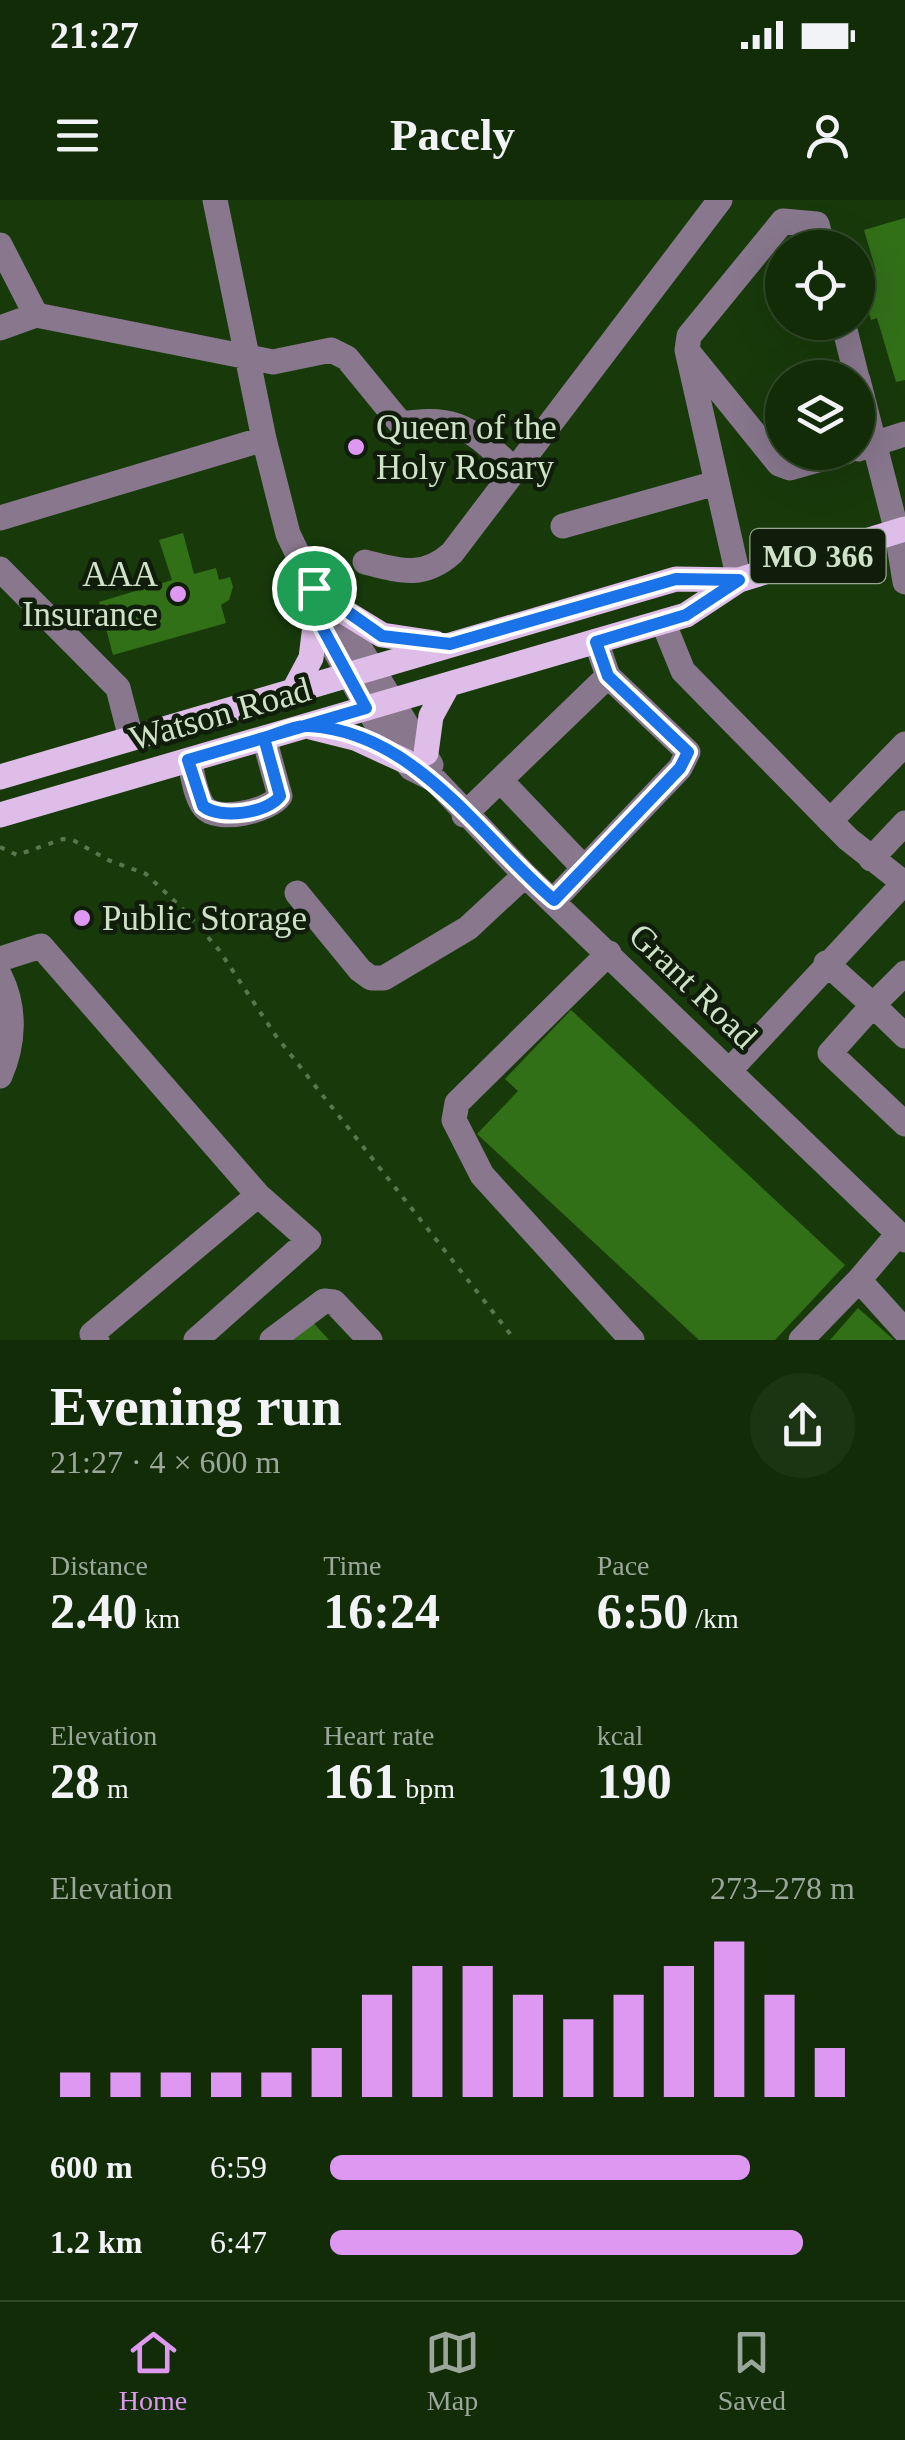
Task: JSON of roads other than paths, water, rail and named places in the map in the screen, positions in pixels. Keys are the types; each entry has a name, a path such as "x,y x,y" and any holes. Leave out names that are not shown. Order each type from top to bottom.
{"main road":[{"name":"Watson Road","path":"0,777 676,579 739,580 902,537"},
{"name":"Watson Road","path":"0,815 686,615 739,580"},
{"path":"294,690 312,658 327,612 382,636 450,644"},
{"path":"306,726 416,757 448,684"}],"street":[{"name":"Grant Road","path":"215,200 264,439 288,534 378,704 464,814 902,1237"},
{"path":"365,562 412,574 436,567 720,200"},
{"path":"774,230 782,220 818,224 820,230"},
{"path":"739,580 686,350 695,324 765,240"},
{"path":"0,244 36,315"},
{"path":"0,328 36,315 273,362 331,350 347,358 401,424 439,418 475,432 514,471"},
{"path":"686,350 765,447"},
{"path":"875,444 905,434"},
{"path":"0,518 264,439"},
{"path":"875,470 902,537 905,582"},
{"path":"563,526 716,483"},
{"path":"0,570 118,688 131,738"},
{"path":"662,622 683,671 830,821 904,884 730,1070"},
{"path":"554,900 680,768 688,752 608,676 596,642"},
{"path":"464,814 608,676"},
{"path":"188,760 203,806 210,812 224,815 274,804 280,796 264,738"},
{"path":"830,821 905,744"},
{"path":"500,780 584,868"},
{"path":"871,859 905,823"},
{"path":"298,893 360,970 372,978 384,978 468,928 525,876"},
{"path":"0,959 41,946 258,1195 310,1240 196,1340"},
{"path":"610,954 458,1103 454,1120 482,1175 632,1340"},
{"path":"826,963 905,1036"},
{"path":"905,973 830,1052 905,1124"},
{"path":"0,976 12,1022 8,1057 0,1076"},
{"path":"97,1340 92,1334 258,1195"},
{"path":"801,1340 902,1237"},
{"path":"859,1280 905,1331"},
{"path":"272,1340 324,1301 334,1302 370,1340"}],"place":[{"name":"Queen of the Holy Rosary","path":"356,447"},
{"name":"AAA Insurance","path":"178,594"},
{"name":"Public Storage","path":"82,918"}]}
